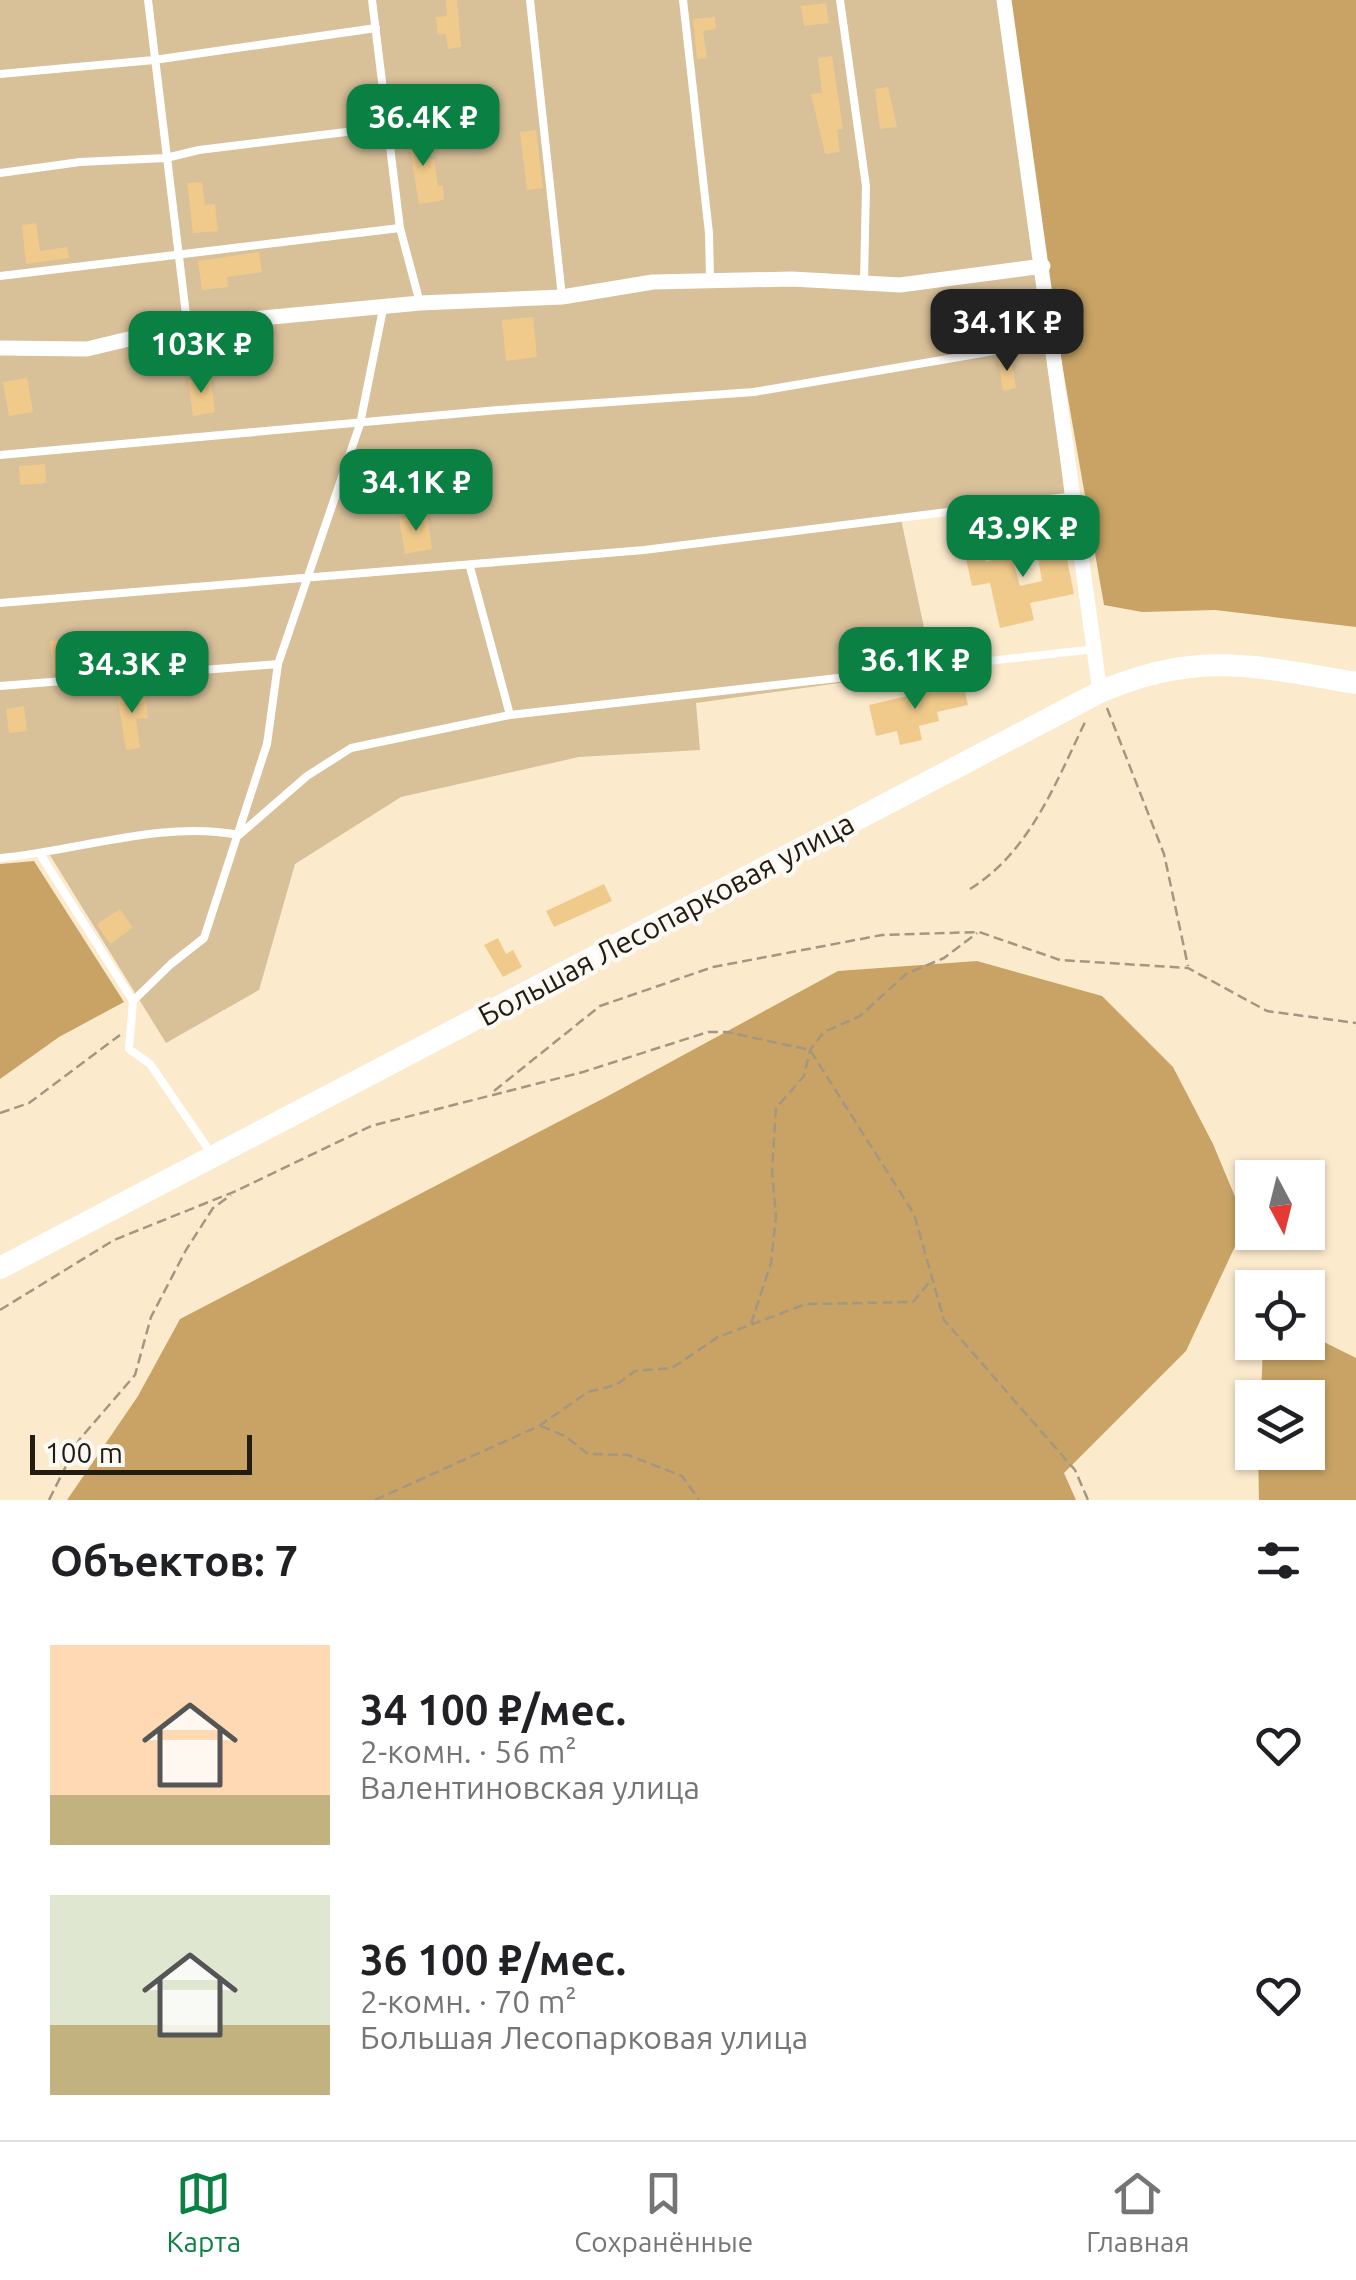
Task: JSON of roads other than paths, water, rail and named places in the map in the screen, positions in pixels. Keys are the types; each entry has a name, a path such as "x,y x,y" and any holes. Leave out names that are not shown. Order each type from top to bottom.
{"main road":[{"name":"Большая Лесопарковая улица","path":"0,1268 1100,692 1146,672 1220,662 1356,684"}],"street":[{"path":"1004,0 1100,692"},
{"path":"0,348 87,349 187,325 383,310 420,303 562,297 653,282 900,285 1043,266"}],"lane":[{"path":"148,0 187,325"},
{"path":"372,0 400,228 420,303"},
{"path":"530,0 562,297"},
{"path":"683,0 709,233 710,281"},
{"path":"840,0 866,186 864,284"},
{"path":"0,74 154,60 376,28"},
{"path":"0,173 80,162 166,158 199,150 387,127"},
{"path":"0,276 76,264 178,258 400,228"},
{"path":"214,1157 150,1064 129,1049 134,1001 204,938 267,744 278,664 360,424 383,310"},
{"path":"0,455 754,392 1054,340"},
{"path":"0,604 644,550 1075,496"},
{"path":"470,566 510,715"},
{"path":"239,835 307,776 351,748 510,715 1094,648"},
{"path":"0,686 278,664"},
{"path":"0,858 40,854 96,841 216,831 239,835"},
{"path":"40,854 134,1001"}]}
